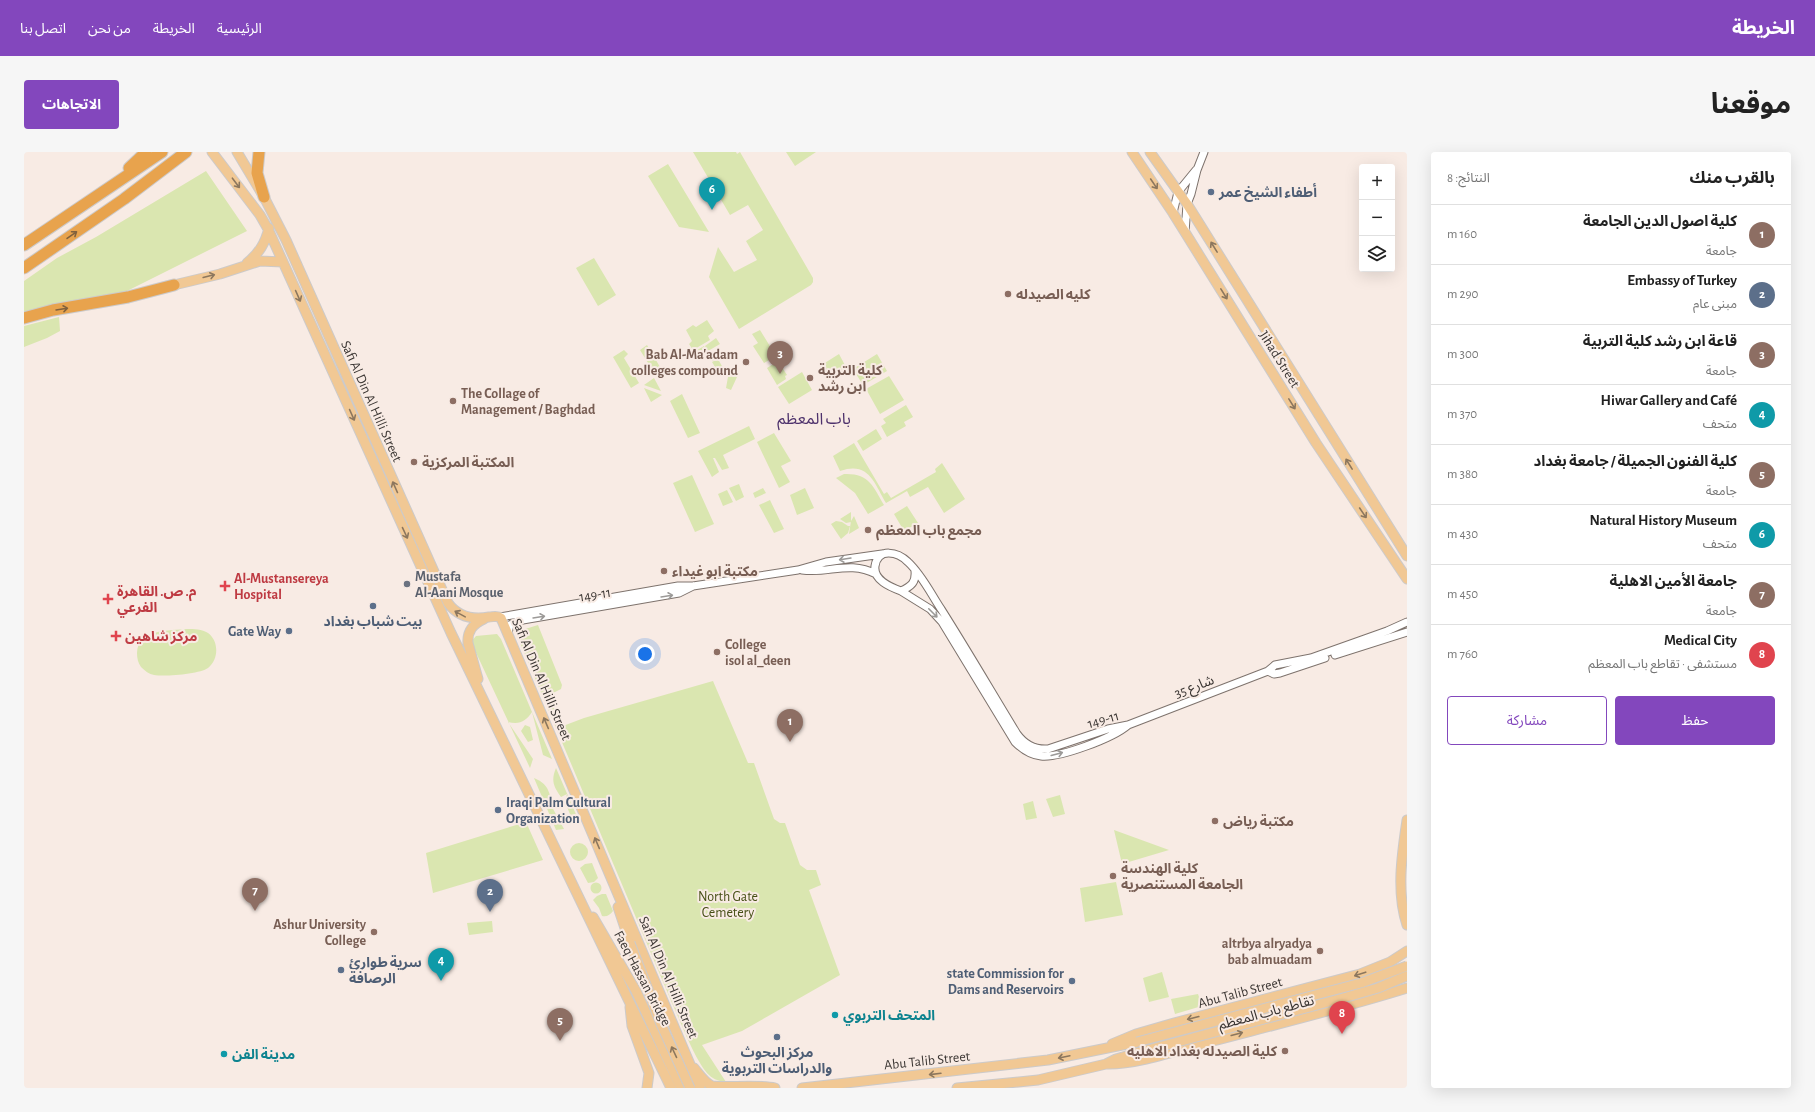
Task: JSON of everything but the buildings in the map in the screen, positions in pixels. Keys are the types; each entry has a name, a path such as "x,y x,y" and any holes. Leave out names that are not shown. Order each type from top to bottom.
{"highway":[{"path":"89,203 146,152"},
{"path":"27,243 89,203 162,152"},
{"path":"24,268 124,199 186,152"},
{"path":"259,152 258,173 264,197"},
{"path":"24,318 53,310 128,297 174,285"}],"main road":[{"name":"Safi Al Din Al Hilli Street","path":"212,152 260,214 268,230 444,619 671,1086"},
{"name":"Safi Al Din Al Hilli Street","path":"237,152 264,197 286,240 444,596 452,609 461,616 472,618 500,616 700,1088"},
{"name":"Jihad Street","path":"1132,152 1173,213 1316,443 1407,579"},
{"name":"Jihad Street","path":"1150,152 1187,204 1407,556"},
{"path":"244,265 257,255 262,247 268,230 269,217 264,197"},
{"path":"174,285 220,274 244,265 269,260 283,262"},
{"path":"479,690 479,680 468,643 468,637 472,626 489,617"},
{"path":"1407,820 1402,849 1402,903 1407,925"},
{"name":"Faeq Hassan Bridge","path":"608,868 630,943 661,1024 689,1088"},
{"name":"Faeq Hassan Bridge","path":"573,885 614,951 654,1028 681,1088"},
{"name":"Abu Talib Street","path":"1102,1049 1136,1034 1353,976 1381,966 1407,951"},
{"path":"1381,966 1391,968"},
{"name":"Abu Talib Street","path":"802,1088 1048,1060 1137,1042 1361,983 1407,966"},
{"path":"957,1088 1038,1080 1106,1064 1116,1059 1140,1052 1355,994 1407,976"},
{"name":"تقاطع باب المعظم","path":"1106,1064 1131,1061 1328,1011 1394,989 1407,988"},
{"path":"630,1004 632,1026 649,1073 647,1088"},
{"path":"688,1060 703,1079 712,1086 764,1086 775,1088"},
{"path":"976,1069 978,1086"},
{"path":"689,1088 693,1082 694,1075"}],"street":[{"path":"1185,233 1187,204 1204,152"},
{"path":"1173,213 1178,192 1197,170"},
{"path":"891,553 900,556 907,561 915,571 916,578 914,583 901,591 887,585 876,574 877,559 883,554 891,553"},
{"name":"149-11","path":"500,616 678,586 693,586 798,570 826,562 883,554"},
{"name":"149-11","path":"798,570 812,571 843,567 860,567 876,574"},
{"name":"149-11","path":"915,571 947,618 1009,726 1015,742 1024,750 1035,755 1047,756 1118,733 1128,724"},
{"name":"149-11","path":"508,633 510,625 517,621 679,594 693,586"},
{"name":"149-11","path":"901,591 930,609 942,622 1009,726"},
{"name":"شارع 35","path":"1304,663 1407,622"},
{"name":"شارع 35","path":"1128,724 1268,671 1274,665 1304,663 1407,632"}],"green space":[{"path":"693,152 736,152 737,154 740,152 813,278 811,285 739,329 709,277 718,247 734,272 757,260 746,241 763,230 748,205 730,215"},
{"path":"786,152 816,152 795,166"},
{"path":"668,164 709,232 679,227 648,176"},
{"path":"206,171 247,231 121,294 24,312 24,281 57,258 96,237"},
{"path":"594,258 616,295 598,306 576,268"},
{"path":"59,317 60,331 24,347 24,326"},
{"path":"707,320 714,331 708,336 710,340 693,350 689,344 692,341 686,330 693,325 696,327"},
{"path":"760,330 776,356 764,363 753,346 758,343 752,334"},
{"path":"716,338 720,344 708,351 705,346"},
{"path":"647,345 660,367 653,371 640,350"},
{"path":"704,346 707,352 699,358 694,352"},
{"path":"624,350 628,354 624,358 639,383 631,388 613,357"},
{"path":"718,350 723,356 712,361 708,357"},
{"path":"839,354 847,369 828,380 820,366"},
{"path":"877,354 887,371 863,385 853,369"},
{"path":"718,359 723,368 735,369 737,377 731,390 726,388 728,377 720,375 712,362"},
{"path":"778,361 787,375 785,376 786,379 777,385 767,368"},
{"path":"802,372 812,390 789,404 778,387"},
{"path":"889,376 904,400 880,414 866,389"},
{"path":"654,378 661,391 644,385"},
{"path":"644,388 662,395 651,402"},
{"path":"682,394 700,433 688,438 670,401"},
{"path":"906,405 913,417 904,422 906,426 887,437 881,426 886,423 883,419"},
{"path":"749,426 755,439 723,455 729,468 722,470 715,458 713,458 719,472 712,477 698,451"},
{"path":"876,429 882,439 863,451 857,441"},
{"path":"774,433 791,461 781,466 790,482 779,488 757,442"},
{"path":"854,443 884,494 887,492 891,498 936,472 935,469 942,463 965,499 944,513 928,487 910,497 907,491 886,503 874,481 864,471 850,469 840,471 833,456"},
{"path":"844,474 852,474 865,478 873,487 884,505 868,514 855,493 836,478"},
{"path":"692,475 714,524 695,532 673,483"},
{"path":"739,484 744,497 736,501 729,488"},
{"path":"763,488 766,493 755,498 753,493"},
{"path":"805,488 814,508 797,515 790,495"},
{"path":"727,490 733,502 723,506 718,494"},
{"path":"770,500 784,529 774,533 759,505"},
{"path":"907,506 918,523 904,531 894,514"},
{"path":"851,512 851,522 846,523 840,519"},
{"path":"854,516 859,528 849,534 851,521"},
{"path":"836,521 850,526 848,533 841,539 831,524"},
{"name":"North Gate Cemetery","path":"538,625 562,685 561,689 549,695 561,725 563,726 584,718 713,681 748,763 754,763 774,819 780,823 785,823 800,865 807,870 816,870 821,885 809,890 840,975 742,1031 702,1045 726,1082 719,1081 709,1075 699,1061 689,1041 521,645 519,634 522,630"},
{"path":"187,629 206,632 212,636 216,645 216,655 212,664 208,668 198,672 159,676 150,674 141,667 137,653 139,645 143,639 156,632"},
{"path":"497,634 501,639 552,759 543,755 532,712 522,722 509,722 471,642 476,636"},
{"path":"509,724 533,759 530,768"},
{"path":"525,725 530,727 533,740 528,742 521,731"},
{"path":"556,768 578,819 574,824 565,802 567,794 561,797 556,790 553,780"},
{"path":"534,778 544,784 548,789 552,801 546,804 552,807 564,829 556,830"},
{"path":"1060,795 1065,814 1053,817 1046,799"},
{"path":"1033,801 1037,818 1026,820 1023,804"},
{"path":"526,822 543,860 433,893 426,853"},
{"path":"1114,830 1169,850 1122,864"},
{"path":"575,843 583,843 588,848 586,859 583,861 575,861 570,856 570,848"},
{"path":"592,863 598,878 594,882 588,883 580,868 585,864"},
{"path":"1116,882 1123,915 1085,922 1080,888"},
{"path":"594,883 598,883 600,884 600,892 594,893 591,890 591,886"},
{"path":"602,894 606,894 613,911 610,915 602,916 599,908 593,900"},
{"path":"492,921 493,932 469,935 467,923"},
{"path":"1162,972 1169,997 1149,1002 1143,978"},
{"path":"1198,994 1202,1006 1175,1014 1171,999"}],"place":[{"name":"أطفاء الشيخ عمر","path":"1211,192"},
{"name":"Natural History Museum","path":"712,210"},
{"name":"كليه الصيدله","path":"1008,294"},
{"name":"Bab Al-Ma'adam colleges compound","path":"746,362"},
{"name":"قاعة ابن رشد كلية التربية","path":"780,374"},
{"name":"كلية التربية ابن رشد","path":"810,378"},
{"name":"The Collage of Management / Baghdad","path":"453,401"},
{"name":"المكتبة المركزية","path":"414,462"},
{"name":"مجمع باب المعظم","path":"868,530"},
{"name":"مكتبة ابو غيداء","path":"664,571"},
{"name":"Mustafa Al-Aani Mosque","path":"407,584"},
{"name":"Al-Mustansereya Hospital","path":"225,586"},
{"name":"م. ص. القاهرة الفرعي","path":"108,599"},
{"name":"بيت شباب بغداد","path":"373,606"},
{"name":"Gate Way","path":"289,631"},
{"name":"مركز شاهين","path":"116,636"},
{"name":"College isol al_deen","path":"717,652"},
{"name":"كلية اصول الدين الجامعة","path":"790,742"},
{"name":"Iraqi Palm Cultural Organization","path":"498,810"},
{"name":"مكتبة رياض","path":"1215,821"},
{"name":"كلية الهندسة الجامعة المستنصرية","path":"1113,876"},
{"name":"جامعة الأمين الاهلية","path":"255,911"},
{"name":"Embassy of Turkey","path":"490,912"},
{"name":"Ashur University College","path":"374,932"},
{"name":"altrbya alryadya bab almuadam","path":"1320,951"},
{"name":"سرية طوارئ الرصافة","path":"341,970"},
{"name":"Hiwar Gallery and Café","path":"441,981"},
{"name":"state Commission for Dams and Reservoirs","path":"1072,981"},
{"name":"المتحف التربوي","path":"835,1015"},
{"name":"Medical City","path":"1342,1034"},
{"name":"مركز البحوث والدراسات التربوية","path":"777,1037"},
{"name":"كلية الفنون الجميلة / جامعة بغداد","path":"560,1041"},
{"name":"كلية الصيدله بغداد الاهليه","path":"1285,1051"},
{"name":"مدينة الفن","path":"224,1054"}],"district":[{"name":"باب المعظم","path":"814,418"}]}
